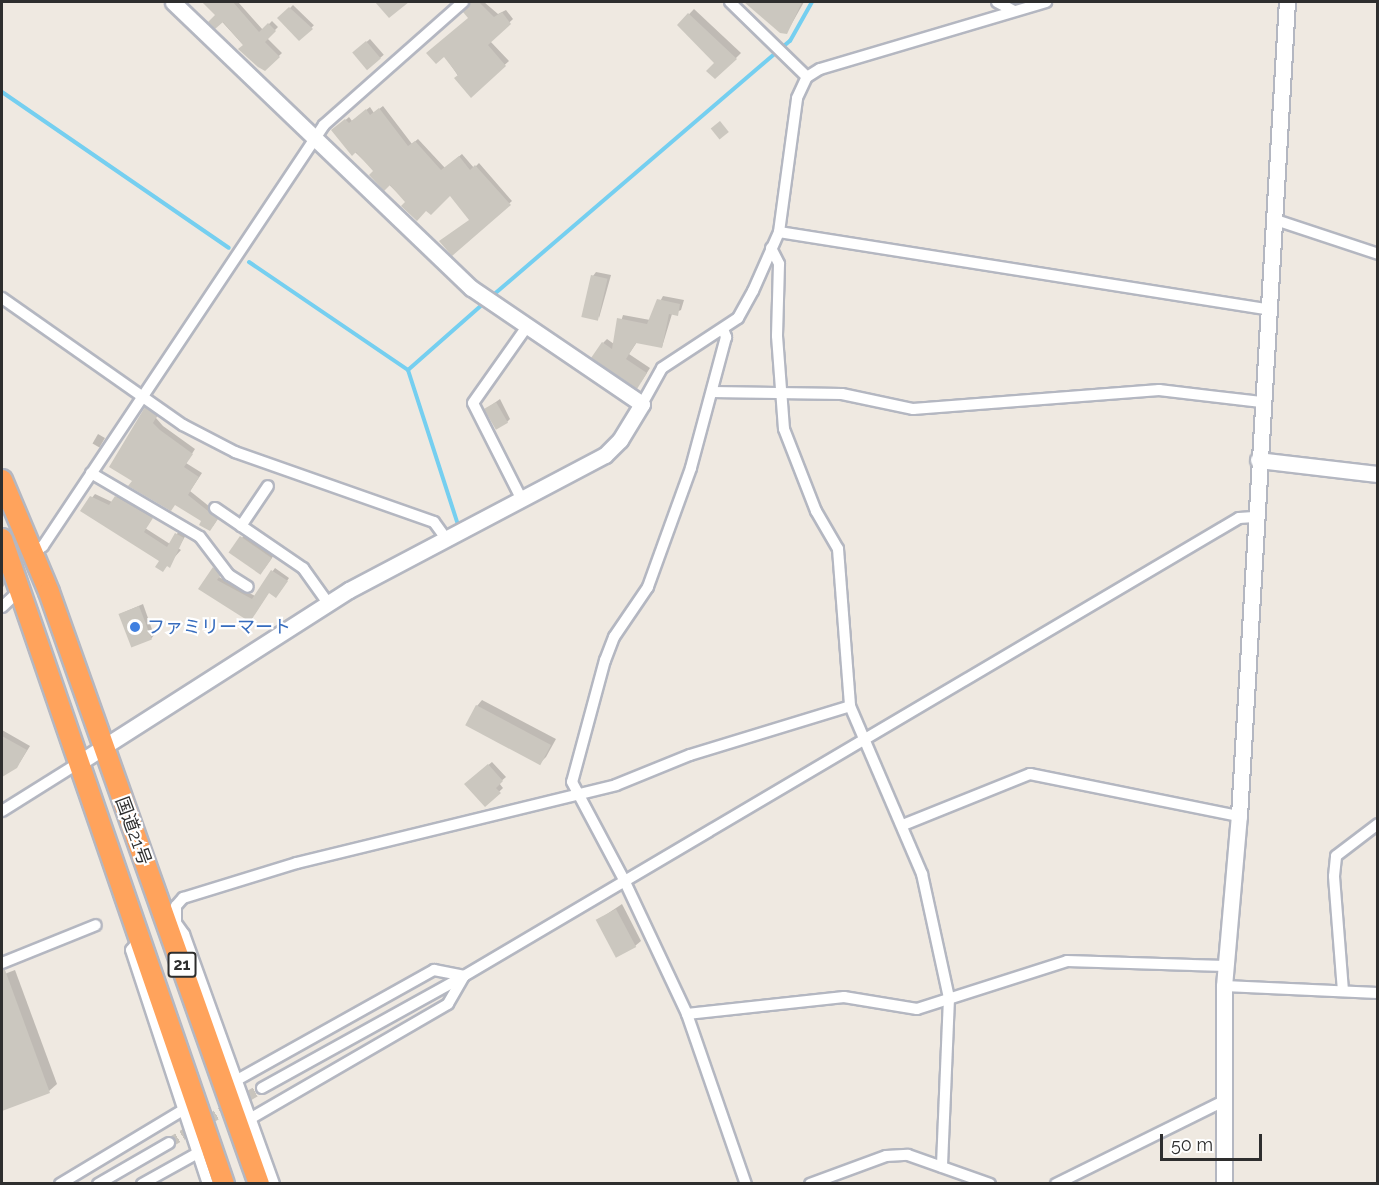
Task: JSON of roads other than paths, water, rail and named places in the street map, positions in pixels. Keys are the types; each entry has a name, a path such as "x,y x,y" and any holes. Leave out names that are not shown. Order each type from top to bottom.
{"highway":[{"name":"国道21号","path":"2,480 31,555 49,592 102,746 171,924 259,1184"},
{"name":"国道21号","path":"2,539 224,1184"}],"street":[{"path":"173,2 479,294 526,328 642,404"},
{"path":"31,555 43,546 142,396 317,140 324,125 464,2"},
{"path":"730,2 807,77"},
{"path":"997,2 1014,11"},
{"path":"2,810 328,603 445,537 605,454 620,441 662,368 675,356 738,318 779,232 797,98 807,77 820,69 1046,2"},
{"path":"1224,1184 1222,1102 1224,986 1239,816 1254,517 1287,2"},
{"path":"1273,219 1377,254"},
{"path":"779,232 1268,309"},
{"path":"771,248 779,264 781,393 784,429 816,510 838,549 850,706 866,738 922,874 949,998 942,1167"},
{"path":"2,298 183,425 235,452 434,522 445,537"},
{"path":"521,498 473,403 526,328"},
{"path":"723,329 726,337 691,468 648,587 614,637 605,660 572,782 624,880 687,1014 746,1184"},
{"path":"712,392 842,394 913,409 1081,393 1159,390 1261,402"},
{"path":"1258,460 1377,474"},
{"path":"91,473 200,537 229,575 248,587"},
{"path":"241,526 268,486"},
{"path":"215,508 303,568 328,603"},
{"path":"262,1088 464,976 1239,518 1254,517"},
{"path":"2,607 20,590"},
{"path":"274,1184 184,934 171,924 176,906 183,898 297,863 579,792 616,785 690,755 850,706"},
{"path":"903,825 1030,774 1239,816"},
{"path":"1343,991 1334,876 1336,856 1377,824"},
{"path":"2,963 96,925"},
{"path":"140,938 131,950 208,1184"},
{"path":"687,1014 844,997 917,1008 1067,961 1226,966"},
{"path":"237,1080 434,970 464,976"},
{"path":"251,1118 448,1004 464,976"},
{"path":"1224,986 1377,993"},
{"path":"1056,1184 1222,1102"},
{"path":"60,1184 183,1110"},
{"path":"98,1184 169,1143"},
{"path":"142,1184 198,1153"},
{"path":"810,1184 886,1156 908,1155 990,1184"}],"waterway":[{"path":"492,296 790,41 812,2"},
{"path":"2,92 229,248"},
{"path":"249,262 408,370 457,522"},
{"path":"408,370 484,303"}],"tunnel":[{"path":"169,1143 262,1088"}],"place":[{"name":"ファミリーマート","path":"135,627"}]}
